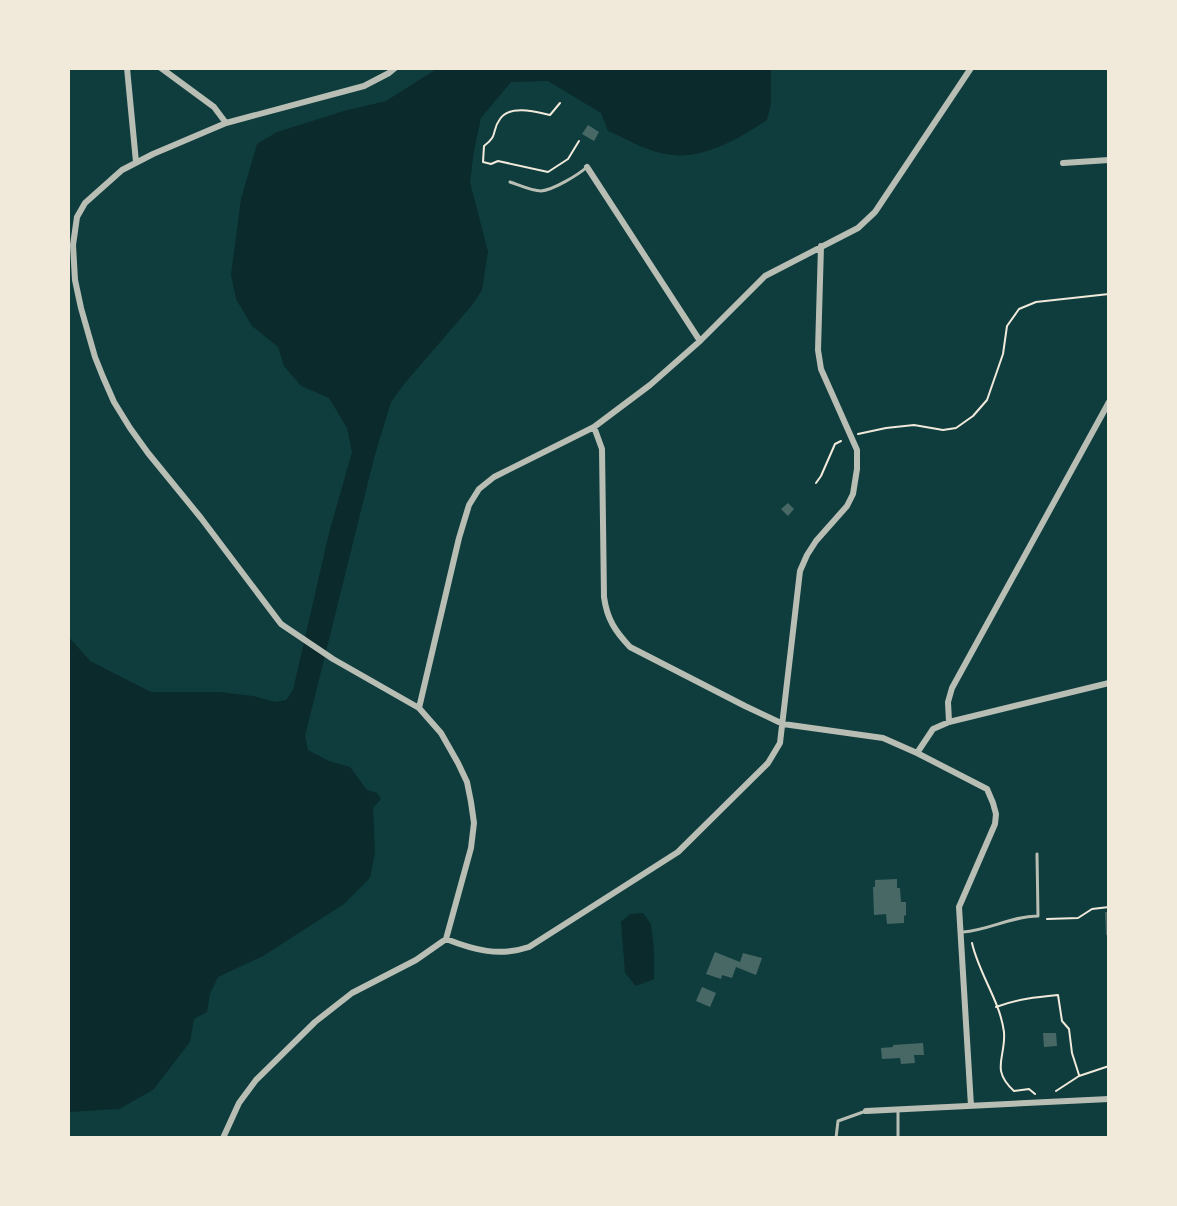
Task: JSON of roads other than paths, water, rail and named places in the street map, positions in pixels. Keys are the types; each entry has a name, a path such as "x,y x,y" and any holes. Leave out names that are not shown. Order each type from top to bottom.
{"street":[{"path":"127,68 136,162"},
{"path":"161,68 214,107 226,123"},
{"path":"223,1138 239,1103 256,1080 315,1022 352,993 416,960 446,939 471,848 473,813 467,782 458,763 441,733 419,708 333,659 281,624 148,453 114,402 95,357 75,280 71,245 77,217 85,203 122,170 136,162 226,123 364,86 395,68"},
{"path":"419,708 459,538 469,505 479,489 494,477 594,427 650,385 700,341 765,276 858,228 875,212 971,68"},
{"path":"1063,163 1109,160"},
{"path":"587,167 700,341"},
{"path":"446,939 493,953 516,952 540,941 678,852 768,763 780,743 800,571 816,541 847,506 853,494 857,469 857,450 821,369 818,350 821,246"},
{"path":"949,722 948,702 952,688 1105,416 1109,402"},
{"path":"594,427 602,449 604,597 607,614 616,632 630,647 783,724 883,738 987,789 996,814 995,824 959,907 971,1106"},
{"path":"917,753 933,729 949,722 1109,683"},
{"path":"866,1111 1109,1099"}],"lane":[{"path":"510,182 539,191 587,167"},
{"path":"959,932 982,929 1025,916 1038,916 1037,854"},
{"path":"898,1110 898,1138"},
{"path":"836,1138 838,1121 866,1111"}],"water":[{"path":"438,68 771,68 771,103 767,120 755,128 717,148 689,155 654,151 608,131 601,113 548,81 511,82 481,118 470,182 488,252 482,290 391,402 374,458 305,736 308,750 350,767 367,790 377,793 381,799 373,808 375,852 370,878 344,904 263,956 218,977 210,994 207,1012 194,1019 190,1042 153,1090 119,1109 68,1112 68,636 90,661 151,692 219,692 275,702 286,700 293,690 329,533 352,452 347,428 329,398 301,386 284,366 278,347 252,326 236,299 231,275 241,199 257,144 277,132 386,101"},
{"path":"643,913 651,924 654,979 636,986 625,973 621,922 630,914"}]}
